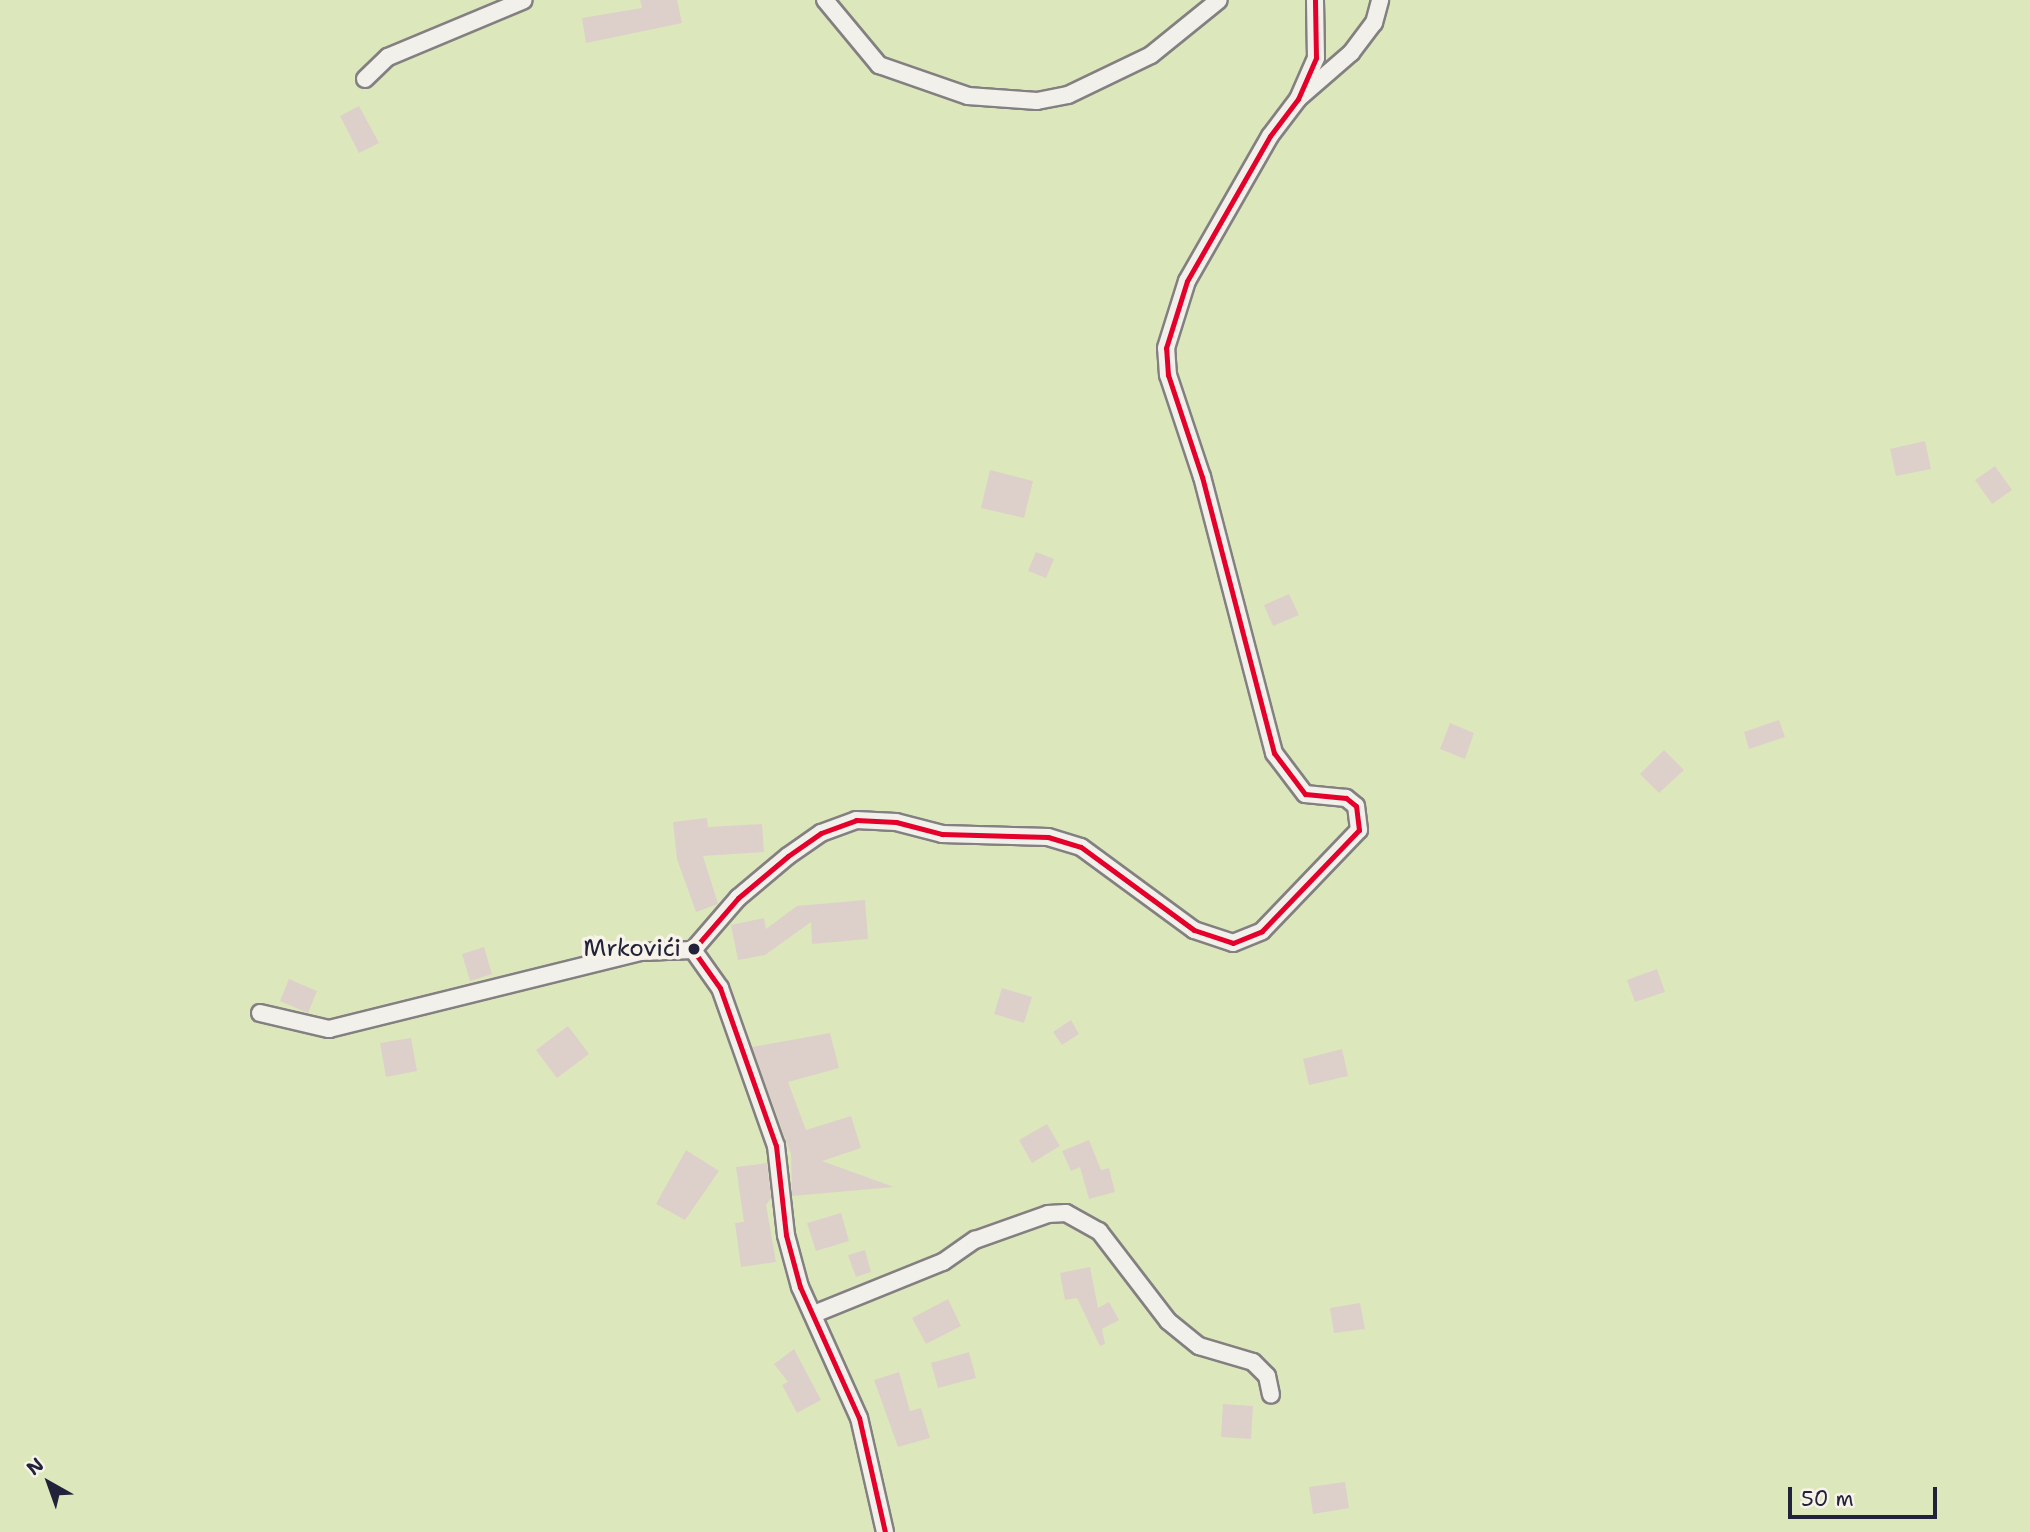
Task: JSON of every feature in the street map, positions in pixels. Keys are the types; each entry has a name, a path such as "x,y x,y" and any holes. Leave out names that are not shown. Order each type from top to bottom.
{"street":[{"path":"365,79 388,57 524,0"},
{"path":"825,0 879,65 968,96 1037,102 1068,95 1151,55 1219,0"},
{"path":"1298,99 1316,58 1315,0"},
{"path":"260,1013 328,1029 642,952 693,950 738,898 788,856 821,832 856,820 896,822 942,834 1048,837 1070,844 1194,930 1233,943 1262,931 1359,830 1356,806 1346,797 1305,794 1274,753 1202,477 1168,375 1166,348 1188,281 1270,136 1298,99 1351,53 1374,23 1380,0"},
{"path":"693,950 720,988 776,1146 786,1236 800,1287 859,1418 885,1532"},
{"path":"814,1314 943,1262 975,1240 1048,1214 1066,1213 1099,1231 1168,1321 1199,1346 1252,1362 1268,1376 1271,1395"}],"green space":[{"path":"0,0 2030,0 2030,1532 0,1532"}],"building":[{"path":"640,0 677,0 682,23 586,43 582,18 642,8"},
{"path":"359,106 379,143 359,153 340,116"},
{"path":"1925,441 1931,469 1896,476 1890,449"},
{"path":"1995,466 2012,490 1992,504 1975,480"},
{"path":"990,470 1033,481 1024,518 981,508"},
{"path":"1036,552 1054,559 1046,578 1028,571"},
{"path":"1289,594 1299,615 1273,626 1264,605"},
{"path":"1779,720 1785,737 1749,749 1744,732"},
{"path":"1450,723 1474,733 1465,759 1440,749"},
{"path":"1664,750 1684,770 1659,793 1640,774"},
{"path":"707,818 708,827 762,824 764,852 703,856 718,904 696,912 677,859 673,822"},
{"path":"865,900 868,939 812,944 811,922 765,955 738,960 731,925 764,918 766,929 797,906"},
{"path":"484,947 492,974 470,981 462,954"},
{"path":"1657,969 1665,992 1635,1002 1627,980"},
{"path":"289,979 317,991 308,1013 280,1001"},
{"path":"1002,988 1032,997 1024,1023 994,1014"},
{"path":"1071,1020 1079,1034 1062,1045 1053,1032"},
{"path":"568,1026 589,1054 557,1078 536,1050"},
{"path":"830,1033 839,1068 788,1082 806,1130 851,1116 861,1148 822,1161 894,1187 792,1196 791,1154 752,1047"},
{"path":"411,1038 417,1071 386,1077 380,1043"},
{"path":"1342,1049 1348,1076 1309,1085 1303,1059"},
{"path":"1047,1124 1060,1146 1032,1163 1019,1140"},
{"path":"1089,1140 1101,1170 1109,1168 1115,1192 1089,1199 1080,1167 1071,1171 1062,1151"},
{"path":"686,1150 719,1171 685,1220 656,1204"},
{"path":"767,1163 771,1198 766,1205 776,1262 741,1267 735,1223 744,1222 736,1167"},
{"path":"841,1213 849,1241 816,1251 807,1223"},
{"path":"865,1250 871,1272 856,1277 848,1255"},
{"path":"1090,1267 1098,1308 1109,1302 1119,1320 1102,1329 1105,1344 1100,1346 1077,1298 1065,1300 1060,1273"},
{"path":"948,1299 961,1326 926,1344 912,1318"},
{"path":"1360,1303 1365,1329 1334,1333 1330,1308"},
{"path":"794,1349 821,1400 797,1413 782,1385 788,1382 774,1364"},
{"path":"969,1352 976,1378 938,1388 931,1363"},
{"path":"899,1372 910,1411 921,1408 930,1438 898,1447 874,1380"},
{"path":"1223,1404 1253,1406 1251,1439 1221,1437"},
{"path":"1345,1482 1349,1508 1313,1514 1309,1487"}],"transit line":[{"path":"885,1532 859,1418 800,1287 786,1235 776,1146 720,988 693,950 738,898 788,856 821,833 856,820 896,822 942,834 1048,837 1081,847 1194,930 1233,943 1262,931 1359,830 1356,806 1346,798 1305,794 1274,753 1202,477 1168,375 1166,348 1187,281 1270,136 1298,99 1316,58 1315,0"}],"place":[{"name":"Mrkovići","path":"694,949"}]}
